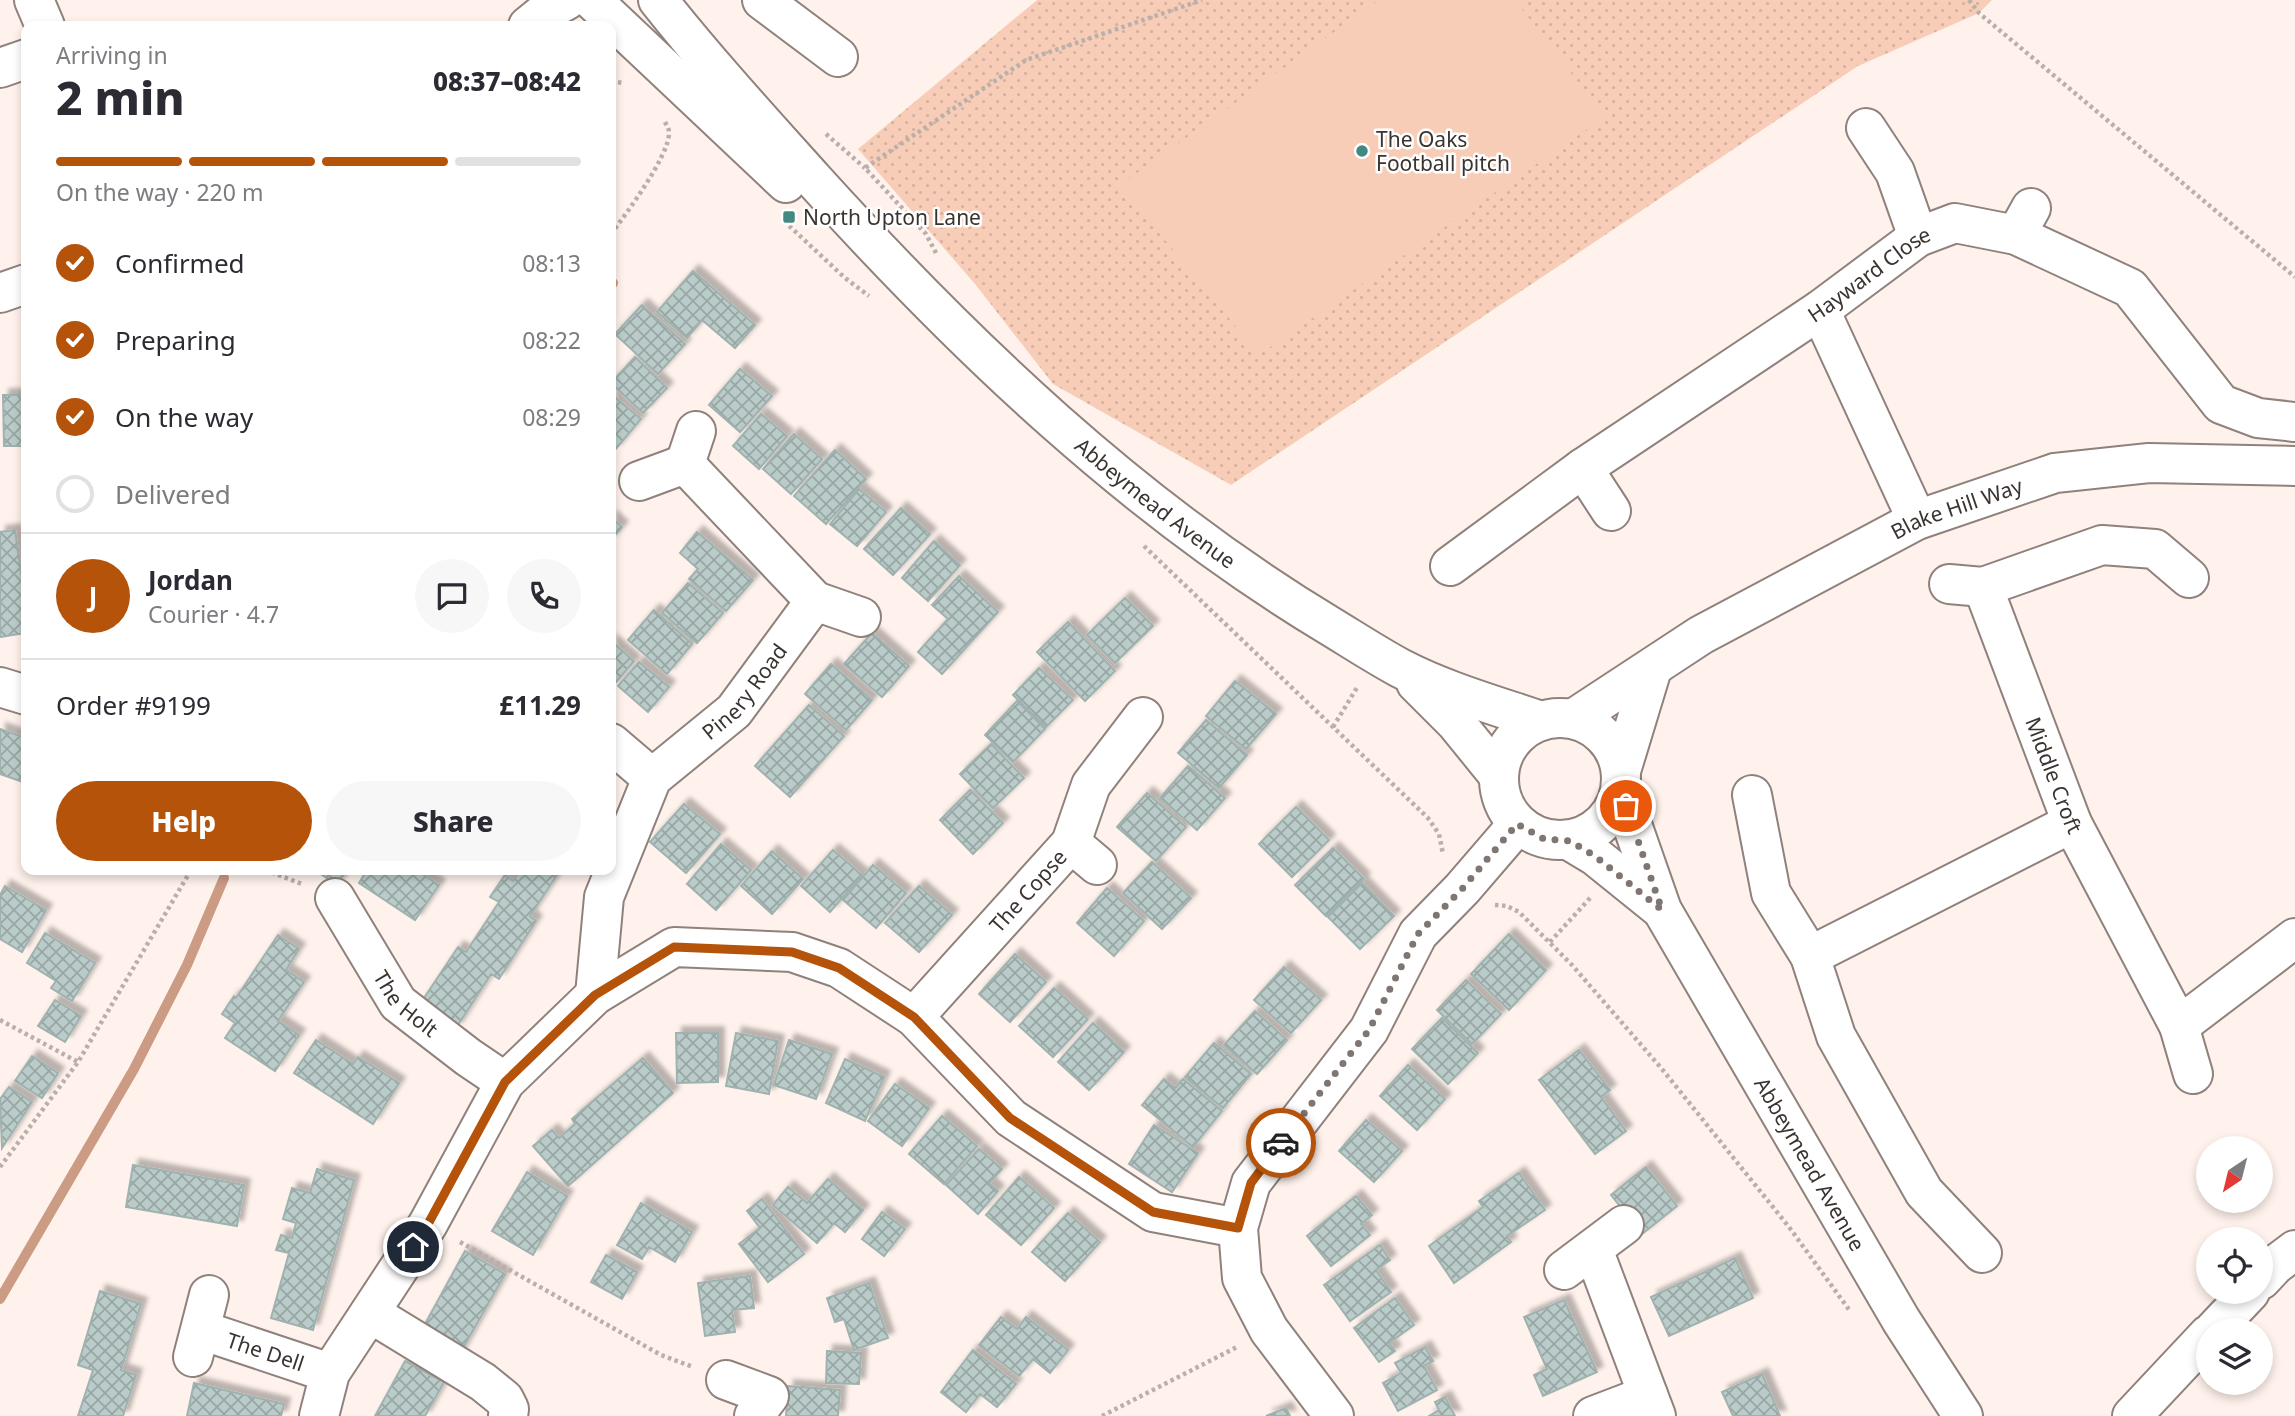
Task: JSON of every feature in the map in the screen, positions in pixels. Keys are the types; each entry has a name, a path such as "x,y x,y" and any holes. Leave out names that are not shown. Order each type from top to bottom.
{"street":[{"path":"34,0 43,21"},
{"path":"531,21 546,0"},
{"path":"534,21 566,0"},
{"path":"572,21 584,0"},
{"name":"Abbeymead Avenue","path":"592,0 686,62 822,189 932,307 1105,466 1152,504 1246,573 1390,662 1473,698 1557,720"},
{"name":"Abbeymead Avenue","path":"625,0 650,10 675,27 686,62"},
{"name":"Abbeymead Avenue","path":"658,0 686,62"},
{"path":"762,0 838,57"},
{"name":"Abbeymead Avenue","path":"616,46 653,61 686,62"},
{"path":"0,68 21,61"},
{"path":"1866,128 1895,172 1919,237"},
{"name":"Hayward Close","path":"1450,566 1583,468 1819,310 1919,237 1955,223 2024,222 2130,288 2221,404 2258,418 2295,422"},
{"path":"0,293 21,286"},
{"path":"1819,310 1917,520"},
{"path":"639,481 691,448 815,601 862,617"},
{"name":"Blake Hill Way","path":"1557,720 1652,669 1701,635 1917,520 2055,473 2149,463 2295,466"},
{"path":"1583,468 1611,511"},
{"name":"Middle Croft","path":"2189,578 2155,549 2102,545 1966,586 2072,823 2179,1026 2193,1074"},
{"name":"Pinery Road","path":"616,867 652,778 734,711 815,601"},
{"name":"Abbeymead Avenue","path":"1390,662 1456,723 1499,776"},
{"path":"1621,782 1613,748 1596,729 1557,720 1525,729 1511,742 1502,758 1499,776 1501,796 1517,824 1544,839 1570,841 1588,835 1614,810 1652,669"},
{"path":"0,687 21,693"},
{"name":"The Copse","path":"914,1017 1084,854 1091,785 1143,717"},
{"path":"616,747 652,778"},
{"name":"Abbeymead Avenue","path":"1621,782 1662,910 1901,1320 1963,1416"},
{"path":"1752,795 1771,893 1810,956 1836,1036 1924,1192 1982,1253"},
{"path":"1810,956 2072,823"},
{"path":"1334,1416 1269,1330 1242,1278 1238,1228 1251,1183 1369,1030 1418,934 1462,889 1517,824"},
{"name":"Abbeymead Avenue","path":"1570,841 1595,856 1662,910"},
{"name":"Pinery Road","path":"595,995 604,897 613,875"},
{"name":"The Holt","path":"335,898 398,1003 505,1082"},
{"path":"2179,1026 2295,938"},
{"path":"319,1416 330,1373 428,1224 505,1082 595,995 674,947 792,952 839,968 914,1017 1010,1118 1153,1212 1238,1228"},
{"path":"1593,1416 1652,1405 1578,1260 1624,1225"},
{"path":"2227,1318 2275,1275"},
{"path":"370,1313 483,1382 504,1399 509,1409 508,1416"},
{"name":"The Dell","path":"201,1327 330,1373"},
{"path":"2132,1416 2196,1348"},
{"path":"726,1380 769,1396 754,1416"}],"path":[{"path":"932,307 952,284 926,234 864,168 1026,60 1202,0"},
{"path":"1969,0 1989,22 2295,277"},
{"path":"616,228 660,159 669,133"},
{"path":"1333,727 1390,662"},
{"path":"0,1167 78,1062 188,875"},
{"path":"1485,904 1507,906 1519,912 1572,965 1662,1069 1789,1227 1854,1316"},
{"path":"0,1020 78,1062"},
{"path":"428,1224 662,1355 726,1380"},
{"path":"1101,1416 1269,1330"}],"shaded area":[{"path":"1037,0 1992,0 1979,13 1858,66 1231,485 1053,384 975,284 858,149"},
{"name":"The Oaks Football pitch","path":"1379,0 1515,0 1605,117 1259,355 1120,185"}],"building":[{"path":"693,271 755,325 735,348 702,320 687,338 657,312"},
{"path":"642,305 685,344 658,374 616,333"},
{"path":"635,357 667,388 643,413 616,388 616,378"},
{"path":"740,369 772,396 740,432 709,405"},
{"path":"3,395 21,395 21,446 4,446"},
{"path":"616,398 641,419 616,449"},
{"path":"761,414 787,436 759,469 733,446"},
{"path":"794,434 822,459 791,494 763,469"},
{"path":"835,450 866,479 826,524 794,496"},
{"path":"859,489 886,512 857,546 830,524"},
{"path":"901,508 930,534 893,575 864,549"},
{"path":"616,522 622,527 616,534"},
{"path":"15,530 21,572 21,634 0,637 0,532"},
{"path":"697,532 753,580 726,611 689,579 698,569 680,553"},
{"path":"934,541 960,565 928,601 902,578"},
{"path":"959,576 998,612 942,674 918,652 948,619 932,605"},
{"path":"688,583 723,613 697,643 662,613"},
{"path":"1125,598 1153,626 1115,663 1087,635"},
{"path":"654,610 692,644 667,674 628,640"},
{"path":"1068,622 1115,671 1085,701 1037,652"},
{"path":"872,633 909,666 882,697 844,664"},
{"path":"616,645 634,661 616,682"},
{"path":"639,662 669,687 648,712 618,686"},
{"path":"831,664 872,700 846,730 805,694"},
{"path":"1039,668 1073,700 1046,727 1013,695"},
{"path":"1235,681 1276,714 1246,749 1206,716"},
{"path":"1017,701 1045,729 1013,762 985,735"},
{"path":"809,705 844,736 790,797 755,766"},
{"path":"1206,720 1247,755 1219,788 1178,753"},
{"path":"0,729 21,736 21,781 0,774"},
{"path":"991,744 1024,778 993,808 960,774"},
{"path":"1188,766 1225,798 1197,830 1160,798"},
{"path":"970,790 1003,823 973,854 940,820"},
{"path":"1147,793 1186,827 1156,861 1117,827"},
{"path":"684,804 720,834 686,873 650,842"},
{"path":"1296,807 1329,840 1292,877 1259,844"},
{"path":"721,844 751,870 716,910 687,884"},
{"path":"1333,848 1364,879 1326,916 1295,885"},
{"path":"833,850 862,875 830,912 801,886"},
{"path":"772,851 803,879 772,914 741,886"},
{"path":"1152,862 1191,898 1162,929 1123,893"},
{"path":"873,865 906,893 876,928 843,900"},
{"path":"322,875 344,875 337,885"},
{"path":"364,875 424,875 439,885 415,920 359,883"},
{"path":"505,875 513,881 517,875 557,875 530,916 536,921 499,979 491,974 456,1028 420,1004 458,947 466,952 499,902 490,897"},
{"path":"1362,883 1394,916 1360,949 1328,917"},
{"path":"5,886 46,910 22,952 0,939 0,895"},
{"path":"919,886 952,915 919,952 885,923"},
{"path":"1107,888 1144,921 1114,956 1077,923"},
{"path":"45,933 95,963 72,1001 51,988 56,981 27,963"},
{"path":"1509,934 1546,970 1509,1010 1471,974"},
{"path":"278,935 299,949 286,970 304,982 278,1021 299,1035 275,1071 225,1038 235,1023 222,1014 234,996 236,998"},
{"path":"1015,954 1046,982 1010,1022 979,994"},
{"path":"1284,967 1321,1000 1291,1033 1254,1000"},
{"path":"1466,980 1501,1014 1472,1044 1437,1010"},
{"path":"1054,988 1088,1019 1053,1057 1019,1026"},
{"path":"55,1000 81,1016 65,1042 38,1026"},
{"path":"1255,1011 1287,1040 1257,1074 1224,1045"},
{"path":"1442,1018 1478,1053 1448,1084 1412,1049"},
{"path":"1093,1023 1124,1052 1089,1090 1058,1062"},
{"path":"676,1033 718,1033 718,1082 677,1083"},
{"path":"736,1033 778,1041 769,1094 726,1086"},
{"path":"316,1040 353,1064 358,1057 399,1083 373,1124 294,1073"},
{"path":"789,1040 832,1054 816,1099 774,1085"},
{"path":"1214,1043 1251,1074 1223,1108 1185,1077"},
{"path":"1579,1050 1610,1090 1601,1097 1626,1131 1595,1154 1539,1080"},
{"path":"32,1056 58,1073 42,1098 15,1081"},
{"path":"643,1058 673,1093 568,1186 533,1146 552,1130 559,1138 575,1124 572,1119"},
{"path":"845,1059 884,1077 865,1121 826,1103"},
{"path":"1408,1065 1445,1099 1417,1130 1380,1096"},
{"path":"1164,1079 1175,1088 1183,1079 1222,1111 1193,1147 1142,1105"},
{"path":"895,1084 929,1108 902,1146 868,1121"},
{"path":"9,1087 32,1102 2,1148 0,1099"},
{"path":"942,1116 977,1146 944,1184 909,1154"},
{"path":"1366,1120 1402,1151 1374,1182 1339,1151"},
{"path":"1154,1125 1198,1153 1172,1192 1129,1164"},
{"path":"979,1149 1002,1169 989,1183 998,1191 978,1214 946,1185"},
{"path":"133,1165 244,1185 237,1226 126,1207"},
{"path":"1646,1167 1677,1206 1642,1234 1611,1195"},
{"path":"317,1169 354,1180 313,1330 271,1318 289,1253 276,1250 281,1235 292,1238 296,1223 283,1219 292,1188 310,1193"},
{"path":"527,1172 567,1196 533,1255 492,1231"},
{"path":"1519,1173 1545,1210 1507,1236 1511,1242 1454,1283 1429,1246 1483,1207 1479,1201"},
{"path":"1019,1177 1054,1208 1021,1245 986,1215"},
{"path":"828,1179 863,1210 845,1232 834,1223 817,1243 773,1205 788,1187 807,1203"},
{"path":"1356,1196 1372,1215 1361,1224 1370,1235 1331,1266 1307,1236"},
{"path":"762,1199 804,1254 768,1282 739,1244 760,1228 747,1211"},
{"path":"641,1203 692,1232 675,1262 649,1247 642,1259 617,1245"},
{"path":"882,1212 905,1229 884,1256 862,1239"},
{"path":"1068,1213 1100,1242 1065,1281 1032,1252"},
{"path":"1380,1245 1390,1260 1376,1270 1391,1292 1350,1321 1324,1285"},
{"path":"465,1251 505,1274 459,1355 420,1333"},
{"path":"606,1255 637,1272 622,1299 591,1282"},
{"path":"1735,1258 1753,1298 1669,1336 1651,1297"},
{"path":"750,1276 754,1308 732,1310 735,1332 705,1336 698,1283"},
{"path":"869,1283 888,1338 854,1350 844,1319 835,1322 827,1298"},
{"path":"100,1291 141,1304 121,1370 136,1375 123,1416 78,1416 93,1370 78,1365"},
{"path":"1395,1298 1414,1325 1389,1343 1395,1351 1379,1362 1354,1328"},
{"path":"1564,1300 1597,1372 1543,1396 1534,1375 1547,1369 1524,1317"},
{"path":"1001,1317 1017,1329 1026,1317 1068,1350 1050,1373 1033,1359 1019,1376 979,1345"},
{"path":"1425,1347 1433,1361 1424,1366 1437,1390 1398,1411 1383,1383 1401,1373 1395,1363"},
{"path":"973,1350 1016,1384 997,1407 980,1394 966,1412 941,1392"},
{"path":"827,1351 861,1353 859,1384 826,1383"},
{"path":"405,1361 444,1382 425,1416 375,1416"},
{"path":"1762,1374 1780,1416 1733,1416 1722,1392"},
{"path":"194,1383 284,1404 281,1416 187,1416"},
{"path":"788,1386 840,1390 838,1416 786,1416"},
{"path":"1445,1397 1455,1416 1429,1416 1439,1410 1435,1402"},
{"path":"1286,1408 1290,1416 1266,1416"}],"waterway":[{"path":"0,1299 134,1069 187,965 224,878"}],"way so far":[{"path":"1281,1143 1369,1030 1418,934 1462,889 1517,824 1544,839 1570,841 1595,856 1662,910 1626,806"}],"place":[{"name":"The Oaks Football pitch","path":"1362,151"},
{"name":"North Upton Lane","path":"789,217"}],"route":[{"path":"413,1247 505,1082 595,995 674,947 792,952 839,968 914,1017 1010,1118 1153,1212 1238,1228 1251,1183 1281,1143"}]}
